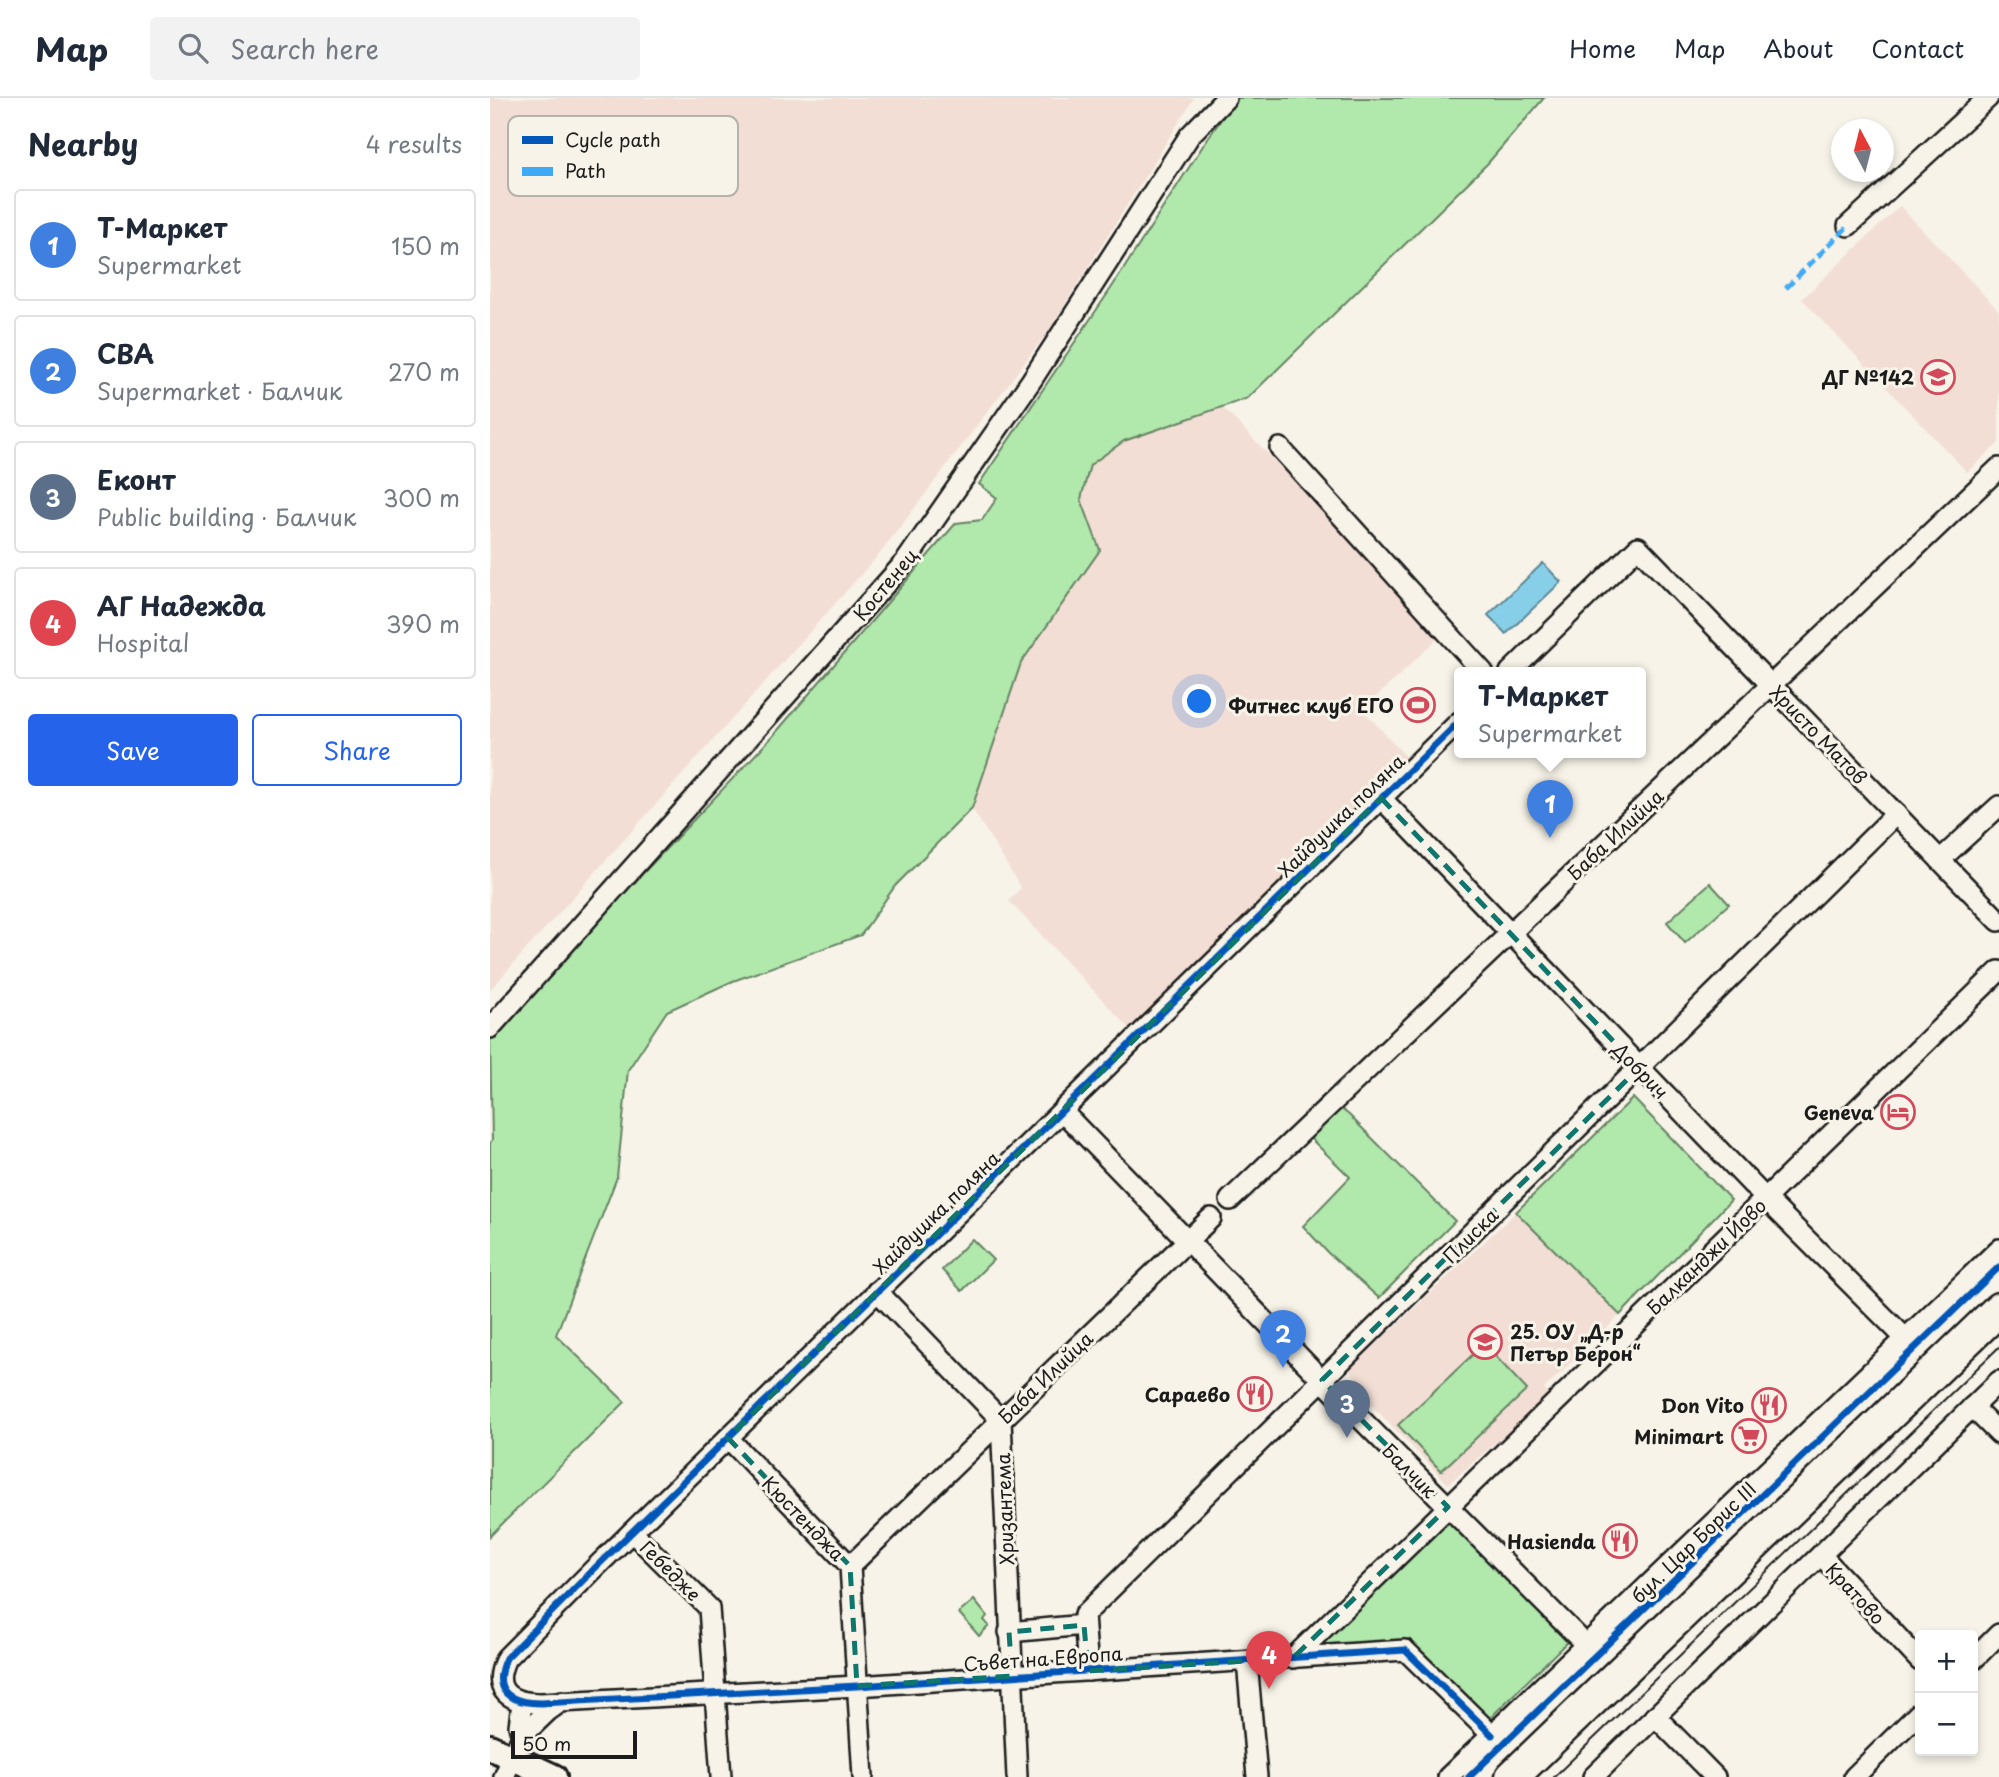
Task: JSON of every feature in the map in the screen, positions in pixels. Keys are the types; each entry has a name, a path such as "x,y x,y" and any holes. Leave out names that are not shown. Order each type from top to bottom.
{"main road":[{"path":"1512,1777 1999,1309"}],"street":[{"name":"Костенец","path":"490,1028 906,561 1031,382 1191,135 1226,98"},
{"path":"1848,226 1988,98"},
{"path":"1280,448 1478,667"},
{"name":"Баба Илийца","path":"1230,1199 1999,468"},
{"name":"Христо Матов","path":"1515,667 1638,547 1999,921"},
{"name":"Хайдушка поляна","path":"522,1703 504,1693 500,1675 506,1658 1454,727"},
{"name":"Добрич","path":"1381,798 1765,1198 1906,1339"},
{"path":"1940,860 1999,806"},
{"name":"Плиска","path":"1084,1625 1084,1615 1896,814"},
{"name":"Балканджи Йово","path":"1293,1658 1999,971"},
{"name":"Балчик","path":"1062,1111 1322,1380 1586,1645"},
{"name":"Баба Илийца","path":"850,1566 1211,1218"},
{"name":"бул. Цар Борис III","path":"1448,1777 1999,1249"},
{"path":"877,1292 1001,1420"},
{"path":"1593,1777 1999,1381"},
{"path":"1972,1407 1999,1434"},
{"name":"Хризантема","path":"1001,1420 1017,1777"},
{"name":"Кюстенджа","path":"727,1438 850,1566 863,1777"},
{"name":"Гебедже","path":"632,1532 709,1608 722,1777"},
{"name":"Кратово","path":"1821,1555 1915,1656"},
{"path":"1009,1632 1084,1625 1088,1671"},
{"path":"1978,1655 1999,1633"},
{"name":"Съвет на Европа","path":"562,1701 857,1686 1405,1650 1492,1735"},
{"path":"1247,1661 1257,1777"},
{"path":"504,1752 519,1726 522,1703 562,1701"},
{"path":"504,1752 562,1701"},
{"path":"1655,1716 1715,1777"},
{"path":"1854,1777 1915,1717"},
{"path":"504,1752 555,1777"}],"highlighted area":[{"path":"1381,798 1639,1068 1322,1380 1448,1507 1293,1658 1088,1671 1084,1625 1009,1632 1012,1676 857,1686 850,1566 728,1438"}],"shaded area":[{"path":"490,98 1194,98 1049,330 882,551 490,990"},
{"name":"ДГ №142","path":"1900,206 1999,311 1999,443 1967,472 1802,299"},
{"path":"1222,407 1443,633 1363,710 1409,760 1130,1029 1009,901 1021,888 972,808 1021,663 1100,550 1081,499 1090,465 1124,441"},
{"name":"25. ОУ „Д-р Петър Берон“","path":"1516,1212 1620,1315 1544,1389 1550,1396 1448,1484 1350,1383 1356,1377 1349,1370"}],"green space":[{"path":"1236,98 1544,98 1488,163 1248,398 1124,441 1090,465 1081,499 1100,550 1021,663 972,808 895,886 861,935 733,981 667,1011 628,1070 617,1177 556,1335 625,1402 490,1536 490,1035 772,737 956,523 982,520 997,498 979,484"},
{"path":"1710,883 1729,904 1685,943 1667,922"},
{"path":"1633,1098 1731,1200 1620,1315 1516,1212"},
{"path":"1340,1108 1455,1221 1379,1298 1328,1253 1303,1226 1350,1177 1310,1138"},
{"path":"972,1239 993,1260 962,1291 942,1270"},
{"path":"1484,1344 1527,1390 1441,1471 1398,1425"},
{"path":"1447,1517 1569,1640 1485,1723 1406,1644 1312,1649"},
{"path":"974,1600 987,1616 984,1620 989,1626 979,1636 959,1613"}],"water":[{"path":"1543,563 1561,582 1506,634 1488,615"}],"tram line":[{"path":"1554,1777 1999,1347"}],"marked path":[{"path":"1786,288 1848,226"}],"cycle path":[{"path":"1454,727 594,1569 506,1658 500,1679 506,1693 513,1698 541,1703 857,1686 1405,1650 1492,1735"},
{"path":"1469,1777 1999,1267"}],"place":[{"name":"ДГ №142","path":"1938,377"},
{"name":"Фитнес клуб ЕГО","path":"1418,705"},
{"name":"Т-Маркет","path":"1550,838"},
{"name":"Geneva","path":"1898,1112"},
{"name":"25. ОУ „Д-р Петър Берон“","path":"1485,1342"},
{"name":"CBA","path":"1283,1368"},
{"name":"Сараево","path":"1255,1394"},
{"name":"Don Vito","path":"1769,1405"},
{"name":"Minimart","path":"1749,1436"},
{"name":"Еконт","path":"1347,1438"},
{"name":"Hasienda","path":"1620,1541"},
{"name":"АГ Надежда","path":"1269,1689"}]}
